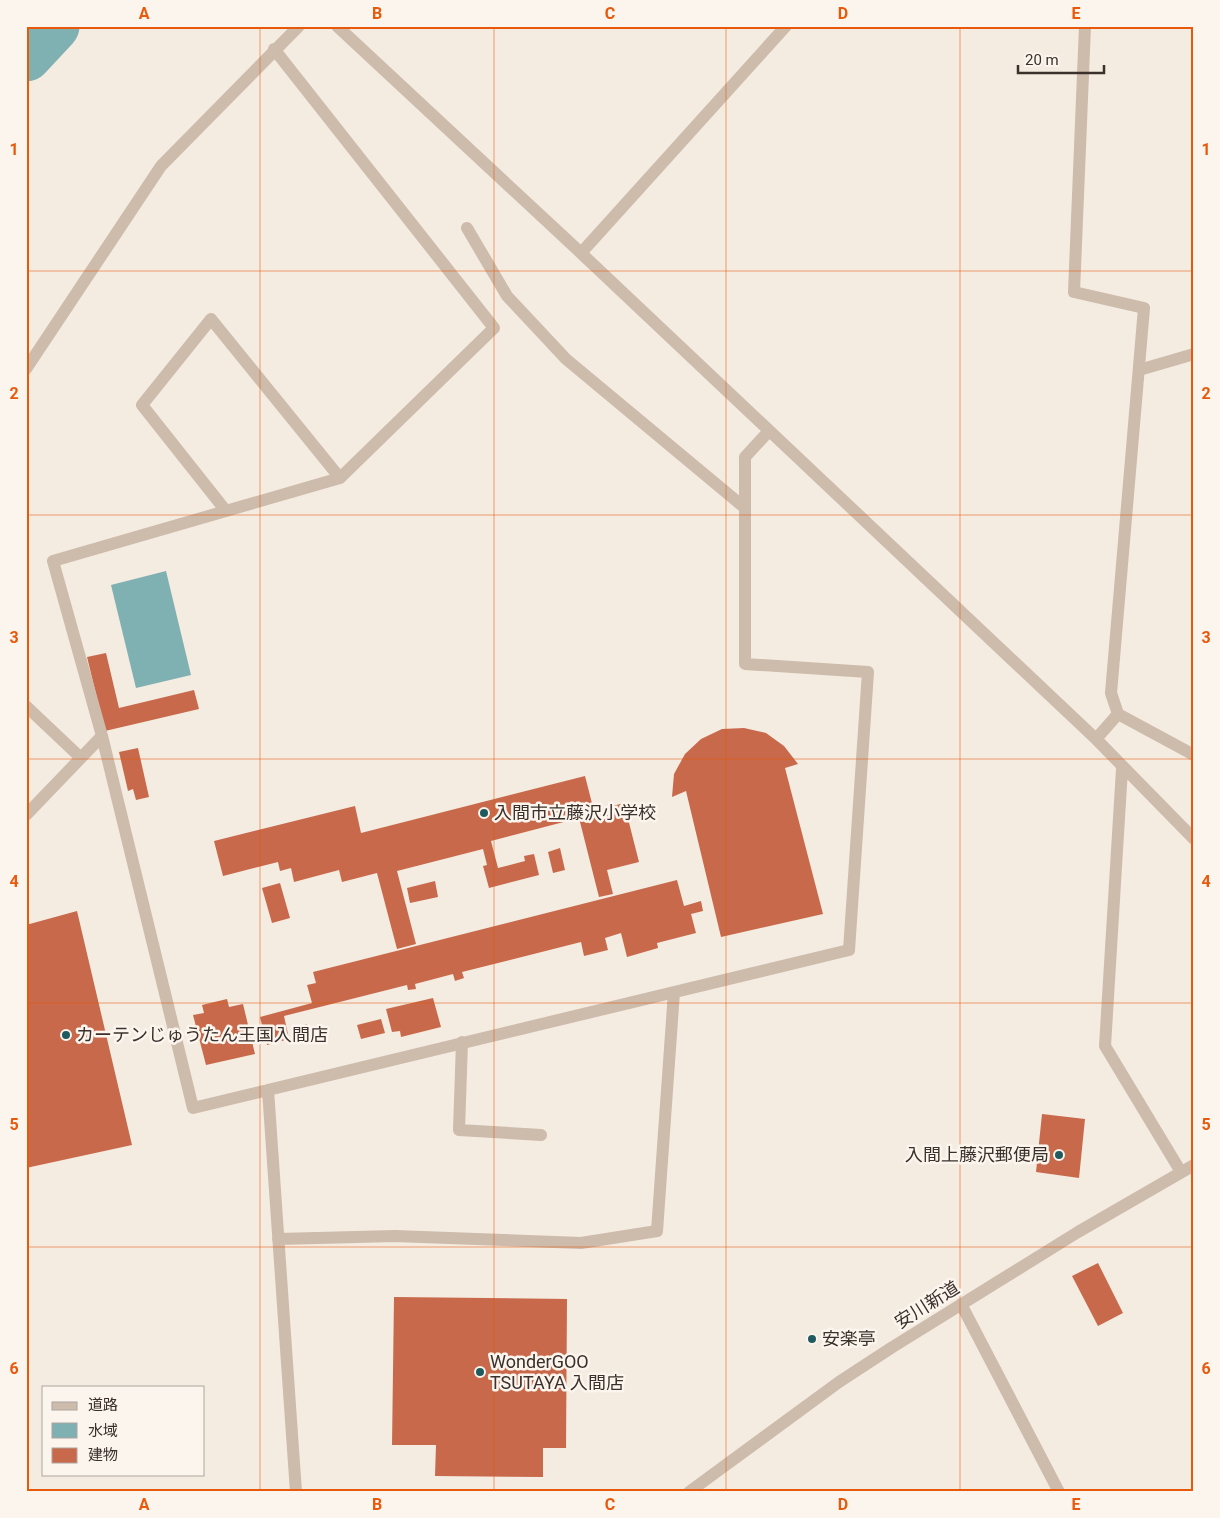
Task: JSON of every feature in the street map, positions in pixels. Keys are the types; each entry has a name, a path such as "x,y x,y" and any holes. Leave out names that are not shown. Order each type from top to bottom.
{"street":[{"path":"26,369 161,166 298,26"},
{"path":"337,26 581,253 1096,739 1122,769 1194,839"},
{"path":"581,253 786,26"},
{"path":"1085,26 1074,292 1144,308 1111,693 1118,714 1194,755"},
{"path":"274,49 494,328 340,478 53,561 102,736 193,1108 849,950 868,672 745,664 745,457 769,431"},
{"path":"467,228 507,296 566,359 745,508"},
{"path":"226,511 142,405 211,319 340,478"},
{"path":"1139,370 1194,354"},
{"path":"26,706 81,758"},
{"path":"1096,739 1118,714"},
{"path":"26,815 102,736"},
{"path":"1122,769 1105,1046 1181,1172"},
{"path":"278,1239 395,1236 581,1243 657,1230 674,992"},
{"path":"462,1042 459,1130 541,1135"},
{"path":"268,1090 296,1492"},
{"name":"安川新道","path":"689,1492 839,1382 961,1304 1194,1165"},
{"path":"961,1304 1059,1492"}],"water":[{"path":"166,571 191,675 136,688 111,585"}],"building":[{"path":"106,653 119,708 194,690 199,709 105,731 87,657"},
{"path":"744,728 766,733 784,746 798,764 785,768 823,914 721,937 686,791 672,797 674,774 685,754 701,739 722,729"},
{"path":"138,748 149,797 136,800 133,789 128,791 119,752"},
{"path":"585,776 594,811 624,803 639,862 607,870 613,894 599,897 579,818 491,841 498,868 525,861 524,856 534,854 539,875 489,888 483,866 487,865 483,849 397,871 416,944 397,949 377,873 342,882 339,870 294,882 291,868 280,871 278,862 223,876 214,841 355,806 361,833"},
{"path":"560,848 565,870 553,873 548,852"},
{"path":"677,880 684,906 701,901 703,911 691,914 696,933 657,943 658,948 627,957 621,933 605,938 608,950 584,956 581,942 462,972 464,978 455,981 453,974 415,984 416,989 408,990 407,985 284,1016 289,1039 267,1045 260,1017 312,1003 307,985 316,983 313,972"},
{"path":"435,881 438,897 410,903 407,888"},
{"path":"280,883 290,918 272,923 262,888"},
{"name":"カーテンじゅうたん王国入間店","path":"77,911 132,1145 26,1168 26,925"},
{"path":"433,998 441,1027 401,1037 400,1031 392,1032 386,1009"},
{"path":"227,999 229,1007 243,1004 255,1054 206,1065 193,1015 204,1013 202,1005"},
{"path":"381,1019 385,1033 361,1039 357,1025"},
{"path":"307,1024 311,1038 299,1041 295,1028"},
{"path":"1042,1114 1085,1119 1079,1178 1036,1172"},
{"path":"1098,1263 1123,1313 1098,1326 1072,1276"},
{"name":"WonderGOO TSUTAYA 入間店","path":"394,1297 567,1299 566,1448 543,1448 543,1477 435,1476 436,1445 392,1445"}],"waterway":[{"path":"26,56 54,26"}],"place":[{"name":"入間市立藤沢小学校","path":"484,813"},
{"name":"カーテンじゅうたん王国入間店","path":"66,1035"},
{"name":"入間上藤沢郵便局","path":"1059,1155"},
{"name":"安楽亭","path":"812,1339"},
{"name":"WonderGOO TSUTAYA 入間店","path":"480,1372"}]}
